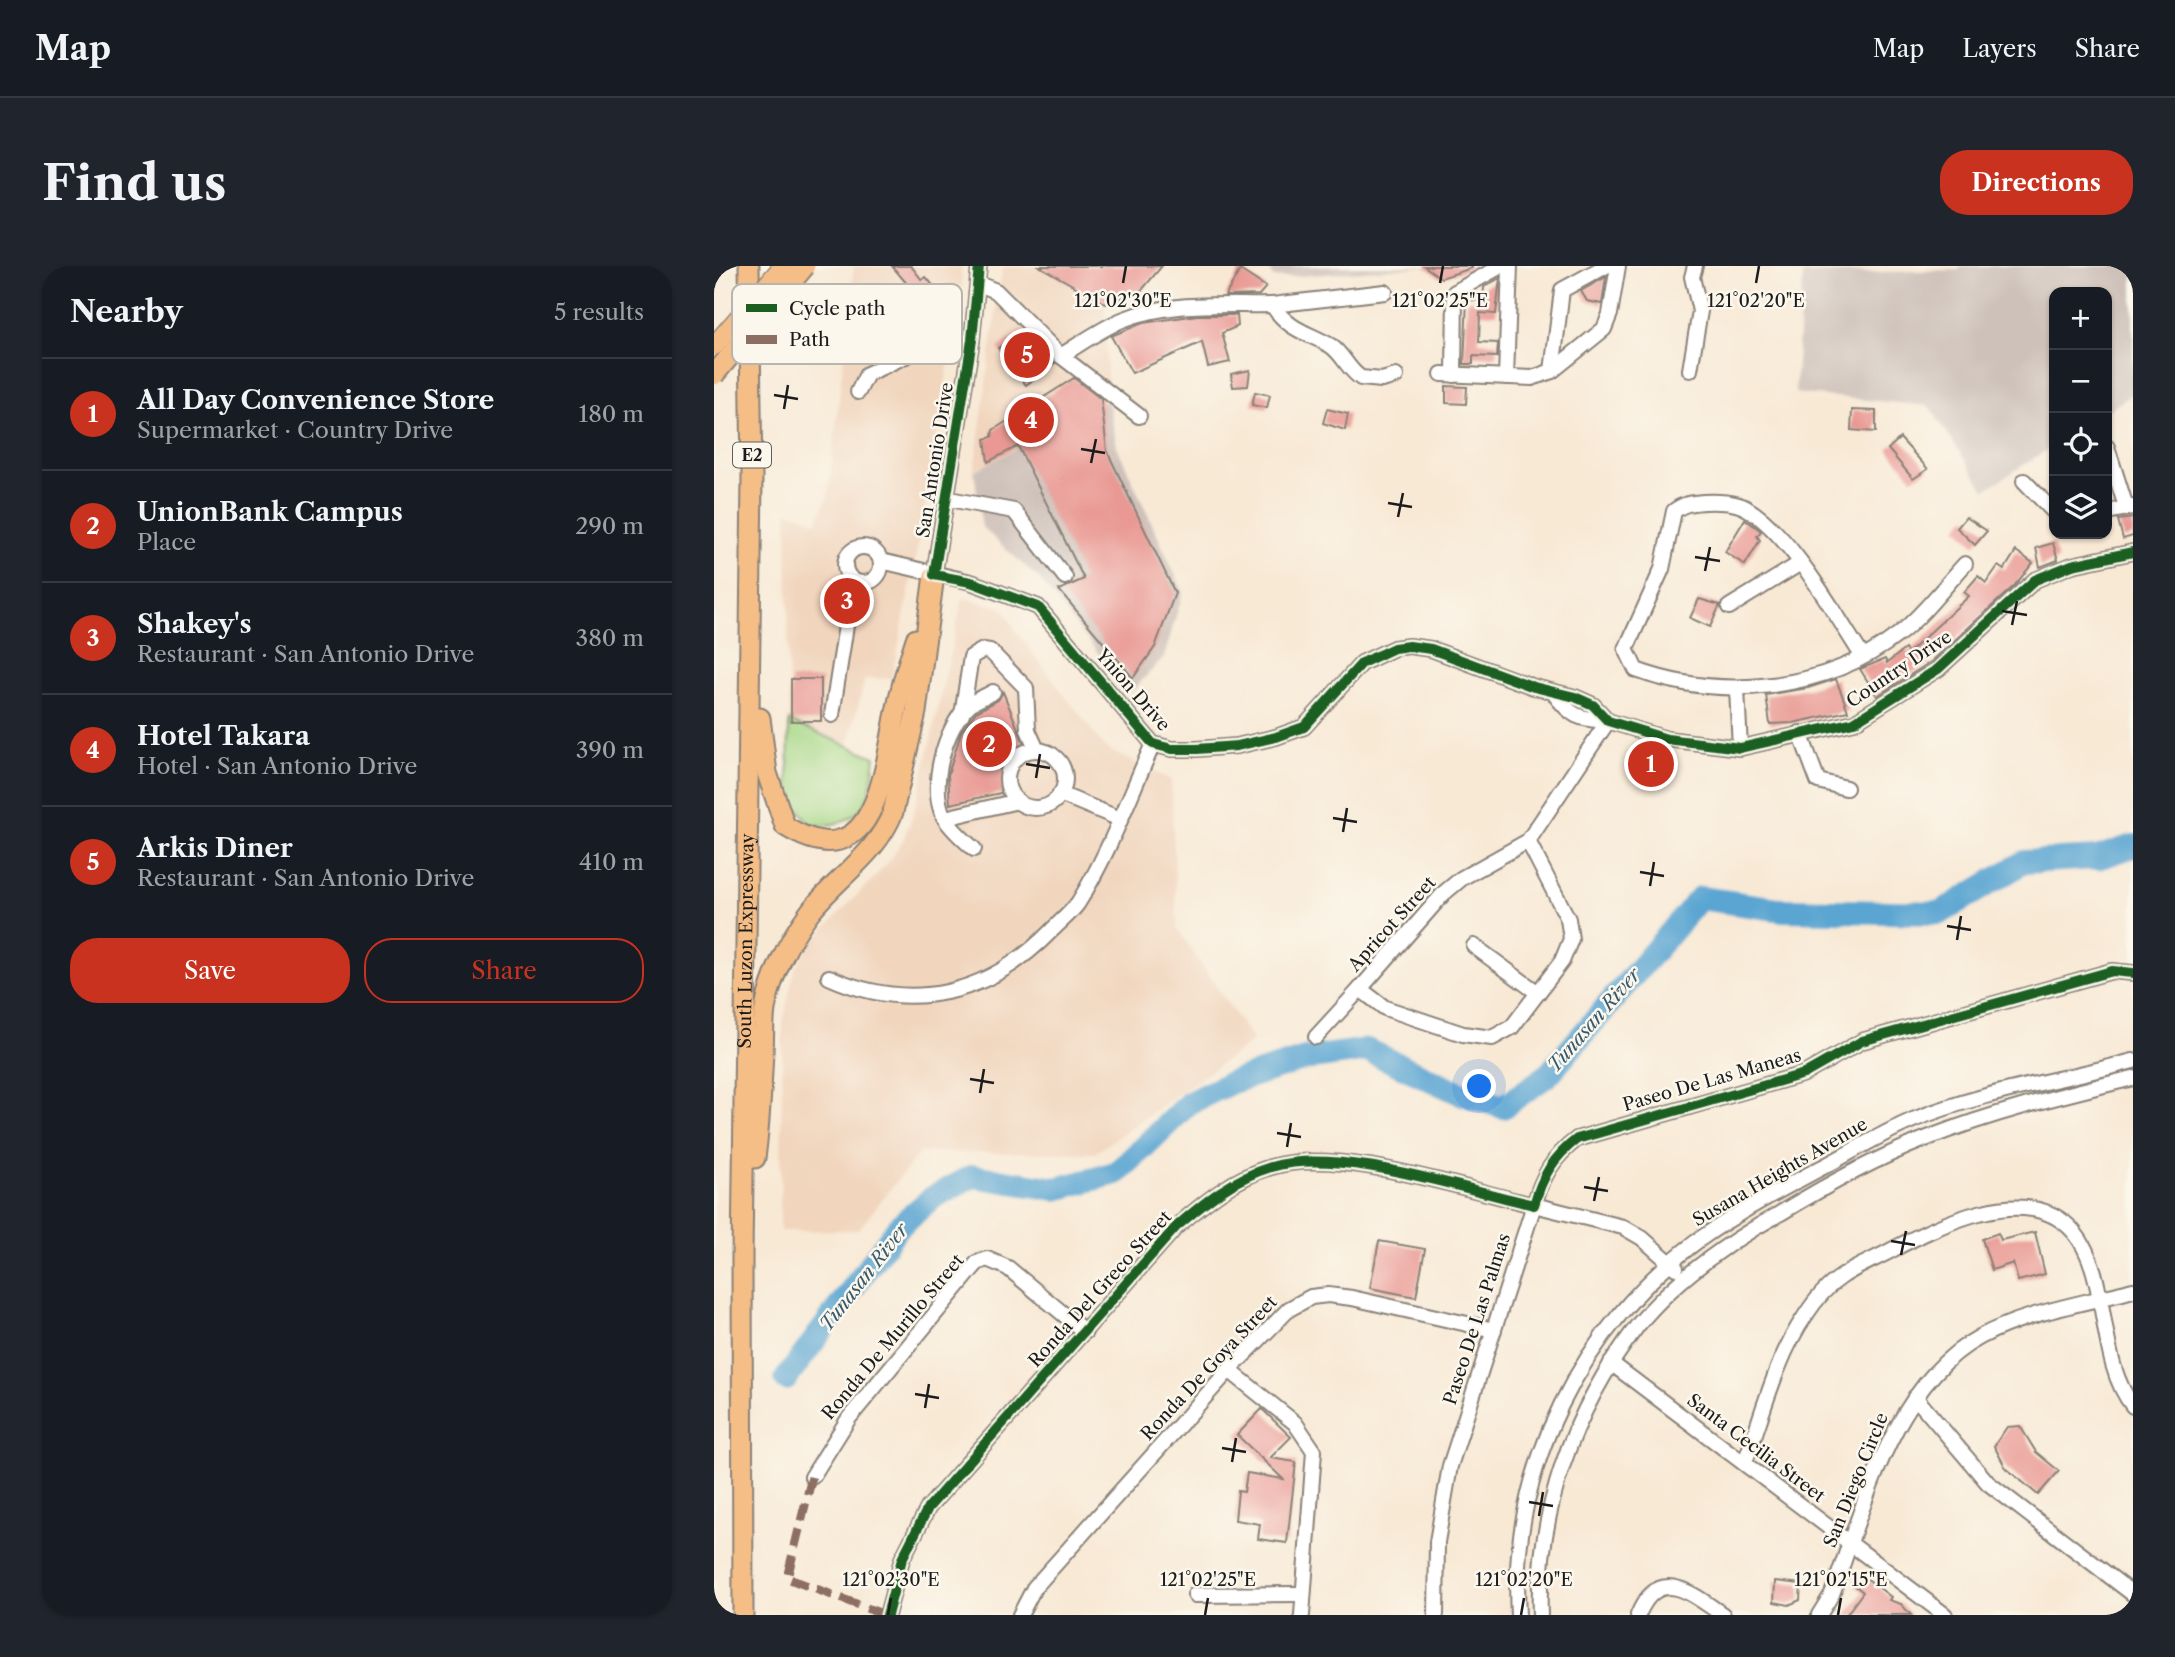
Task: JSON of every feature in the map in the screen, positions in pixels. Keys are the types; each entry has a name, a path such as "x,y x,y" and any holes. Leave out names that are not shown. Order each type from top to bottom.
{"highway":[{"name":"South Luzon Expressway","path":"749,266 749,284"},
{"path":"790,284 805,266"},
{"path":"714,375 732,353"},
{"name":"South Luzon Expressway","path":"743,1615 742,1256 751,643 750,364"},
{"path":"742,1256 756,1154 765,1010 786,952 809,913 847,872 867,855 887,828 899,795 916,712 928,604 934,575"},
{"path":"751,643 767,773 780,815 785,826 809,838 839,840 858,832 874,807 907,668 928,604"}],"main road":[{"path":"767,284 783,266"},
{"path":"714,346 732,325"}],"street":[{"name":"San Antonio Drive","path":"934,575 972,340 979,266"},
{"path":"1501,266 1455,292 1448,374 1532,378 1552,371 1604,329 1610,314 1618,266"},
{"path":"1506,377 1510,266"},
{"path":"1552,371 1562,290 1606,266"},
{"path":"1690,370 1700,311 1692,277 1695,266"},
{"path":"979,284 996,291 1061,356 1139,416"},
{"path":"1061,356 1122,320 1149,312 1182,306 1272,305 1385,292"},
{"path":"1272,305 1283,320 1297,332 1331,346 1361,379 1382,380 1396,376"},
{"path":"962,342 972,340"},
{"path":"858,392 867,374 888,364"},
{"path":"2112,460 2130,507 2112,511"},
{"path":"2024,481 2049,507"},
{"path":"948,499 1014,511 1065,577"},
{"path":"1863,657 1799,564 1767,523 1744,507 1714,501 1680,506 1671,518 1662,569 1628,643 1627,657 1636,670 1691,685 1737,689 1777,685 1817,675 1863,657 1900,634 1965,564"},
{"path":"832,715 853,581 844,566 852,550 869,548 881,561 880,573 871,582 853,581"},
{"name":"Country Drive","path":"1584,701 1608,721 1667,739 1740,748 1854,722 1938,669 2035,580 2072,565 2133,552"},
{"name":"Ynion Drive","path":"881,561 971,582 1038,607 1153,744 1172,750 1237,746 1304,727 1362,663 1394,648 1431,649 1584,701"},
{"path":"1729,607 1799,564"},
{"path":"962,715 971,657 983,650 990,651 1026,688 1028,730 1037,750"},
{"path":"1737,689 1740,748"},
{"path":"974,849 945,818 939,792 939,769 944,746 962,715 970,704 993,692"},
{"path":"1553,692 1567,711 1577,717 1608,721"},
{"name":"Apricot Street","path":"1528,841 1571,929 1567,951 1512,1027 1492,1038 1463,1034 1397,1013 1376,1003 1360,989 1444,893 1462,878 1528,841 1608,721"},
{"path":"1800,733 1818,781 1846,788"},
{"path":"829,977 858,990 903,996 961,992 1009,967 1041,942 1076,905 1120,819 1153,744"},
{"path":"1037,750 1051,755 1062,766 1065,780 1060,794 1052,803 1040,807 1028,806 1018,801 1009,788 1008,771 1021,754 1037,750"},
{"path":"1060,794 1120,819"},
{"path":"945,818 1018,801"},
{"path":"1475,946 1538,993"},
{"name":"Paseo De Las Maneas","path":"1534,1205 1541,1180 1551,1163 1577,1139 1804,1074 1863,1041 2112,971 2133,973"},
{"path":"1316,1037 1360,989"},
{"name":"Susana Heights Avenue","path":"1518,1615 1521,1534 1533,1477 1555,1418 1582,1363 1621,1313 1671,1263 1728,1221 1913,1120 1984,1098 2133,1060"},
{"name":"Susana Heights Avenue","path":"1540,1615 1542,1563 1557,1483 1578,1425 1611,1363 1640,1323 1686,1277 1737,1238 1770,1218 1923,1139 1978,1121 2133,1079"},
{"name":"Ronda Del Greco Street","path":"887,1615 902,1559 928,1508 1177,1227 1210,1198 1241,1179 1271,1167 1306,1160 1351,1163 1534,1205"},
{"path":"1534,1205 1623,1227 1642,1238 1686,1277"},
{"name":"Paseo De Las Palmas","path":"1436,1615 1437,1542 1450,1466 1534,1205"},
{"path":"1745,1462 1790,1342 1821,1295 1840,1277 1946,1222 1988,1210 2023,1209 2058,1219 2074,1232 2085,1252 2099,1299 2114,1370 2133,1406"},
{"name":"Ronda De Murillo Street","path":"812,1476 849,1418 977,1263 987,1259 1009,1268 1085,1332"},
{"name":"San Diego Circle","path":"1819,1615 1832,1594 1898,1423 1915,1397 1959,1349 2007,1324 2133,1290"},
{"name":"Ronda De Goya Street","path":"1020,1615 1034,1588 1229,1370 1289,1309 1311,1297 1328,1295 1494,1330"},
{"name":"Santa Cecilia Street","path":"1611,1363 1945,1615"},
{"path":"1229,1370 1295,1423 1314,1451 1301,1594 1302,1615"},
{"path":"1915,1397 1988,1483 2133,1594"},
{"path":"1638,1615 1644,1600 1655,1590 1666,1586 1685,1590 1723,1615"},
{"path":"1195,1595 1301,1594"}],"shaded area":[{"path":"854,266 961,266 962,284 852,284"},
{"path":"1006,266 1041,266 1105,306 1108,400 974,471 1002,269"},
{"path":"1268,266 1428,266 1273,278"},
{"path":"1960,266 2133,266 2133,394 2112,408 2112,287 2049,287 2049,448 1985,490 1929,406 1795,393 1803,274 1959,270"},
{"path":"843,364 948,364 892,678 865,679 848,745 789,721 787,511 817,522 828,496"},
{"path":"1108,400 1117,447 1183,592 1164,657 1130,693 1039,579 982,527 974,471"},
{"path":"963,598 1003,608 1015,630 1105,748 1171,780 1177,928 1253,1041 1095,1153 920,1152 858,1230 780,1231 783,1023 794,970 810,944 887,864 903,840 914,813"}],"green space":[{"path":"789,721 875,757 868,796 862,807 849,818 834,824 810,824 788,795"}],"building":[{"path":"892,266 911,266 922,280 926,277 932,284 907,284"},
{"path":"1039,266 1162,266 1142,290 1106,304"},
{"path":"1424,266 1472,266 1472,268 1441,278"},
{"path":"1240,270 1266,287 1259,295 1225,296"},
{"path":"1606,277 1602,304 1587,301 1581,291"},
{"path":"1500,278 1496,314 1480,313 1479,342 1498,343 1497,357 1473,356 1473,364 1464,364 1467,300 1483,301 1484,287"},
{"path":"1197,315 1237,315 1238,326 1222,333 1230,362 1208,367 1202,342 1132,373 1111,336 1143,323"},
{"path":"1022,330 1055,363 1026,385 998,348"},
{"path":"1250,370 1248,386 1233,387 1231,374"},
{"path":"1074,378 1101,399 1107,451 1175,593 1155,647 1133,678 1059,590 1084,579 1018,446 988,462 985,439 992,437 993,430 1034,404 1041,405 1038,401"},
{"path":"1446,386 1467,387 1466,404 1446,403"},
{"path":"1255,392 1270,395 1267,408 1252,405"},
{"path":"1327,409 1348,414 1345,430 1323,423"},
{"path":"1852,410 1876,411 1876,432 1851,430"},
{"path":"1900,438 1928,469 1913,479 1888,449"},
{"path":"1966,517 1987,531 1975,545 1957,528"},
{"path":"2133,518 2133,536 2123,539 2118,520"},
{"path":"1745,519 1761,531 1757,536 1760,540 1745,565 1725,552"},
{"path":"2053,543 2058,560 2040,567 2036,548"},
{"path":"2016,551 2033,563 2015,585 1932,661 1877,696 1860,669 1885,659 1887,663 1905,649 1908,653 1969,596 1964,592 1978,576 1986,583 1998,566 2004,570"},
{"path":"1699,599 1720,605 1710,627 1690,618"},
{"path":"791,679 821,679 821,721 791,721"},
{"path":"1836,679 1848,711 1793,723 1770,724 1766,695 1808,688"},
{"path":"1003,692 1027,751 1011,758 1006,766 1003,775 1005,792 950,804 948,775 961,732 976,712 998,700"},
{"path":"1637,753 1670,760 1666,780 1632,772"},
{"path":"2035,1232 2045,1274 2018,1281 2013,1263 1992,1270 1982,1239 1998,1233 2001,1240"},
{"path":"1379,1241 1425,1249 1416,1297 1370,1288"},
{"path":"1262,1409 1291,1437 1270,1458 1296,1462 1287,1543 1258,1539 1260,1524 1235,1520 1238,1491 1244,1492 1247,1473 1283,1479 1237,1435"},
{"path":"2020,1426 2036,1452 2059,1471 2038,1495 2006,1468 1994,1446 2007,1427"},
{"path":"1861,1574 1891,1597 1889,1600 1901,1604 1911,1615 1846,1615 1863,1592 1853,1584"},
{"path":"1775,1581 1801,1584 1800,1600 1789,1605 1774,1602"}],"waterway":[{"name":"Tunasan River","path":"786,1379 898,1227 932,1198 973,1176 1056,1189 1117,1173 1189,1103 1232,1082 1305,1059 1367,1050 1462,1094 1503,1107 1548,1075 1700,898 1784,910 1940,913 2024,862 2097,858 2133,846"}],"marked path":[{"path":"812,1477 787,1578 885,1615"}],"cycle path":[{"path":"979,266 972,340 934,575 971,582 1038,607 1153,744 1172,749 1237,746 1304,727 1362,663 1394,648 1409,646 1431,649 1534,687 1575,697 1593,705 1608,721 1667,739 1740,748 1854,722 1938,669 2035,580 2072,565 2133,552"},
{"path":"887,1615 902,1559 928,1508 1176,1227 1232,1184 1271,1167 1299,1162 1330,1162 1401,1172 1534,1205 1550,1168 1561,1153 1577,1139 1804,1074 1862,1041 2112,971 2133,973"}],"place":[{"name":"Arkis Diner","path":"1027,355"},
{"name":"Hotel Takara","path":"1031,420"},
{"name":"Shakey's","path":"847,601"},
{"name":"UnionBank Campus","path":"989,744"},
{"name":"All Day Convenience Store","path":"1651,764"}]}
